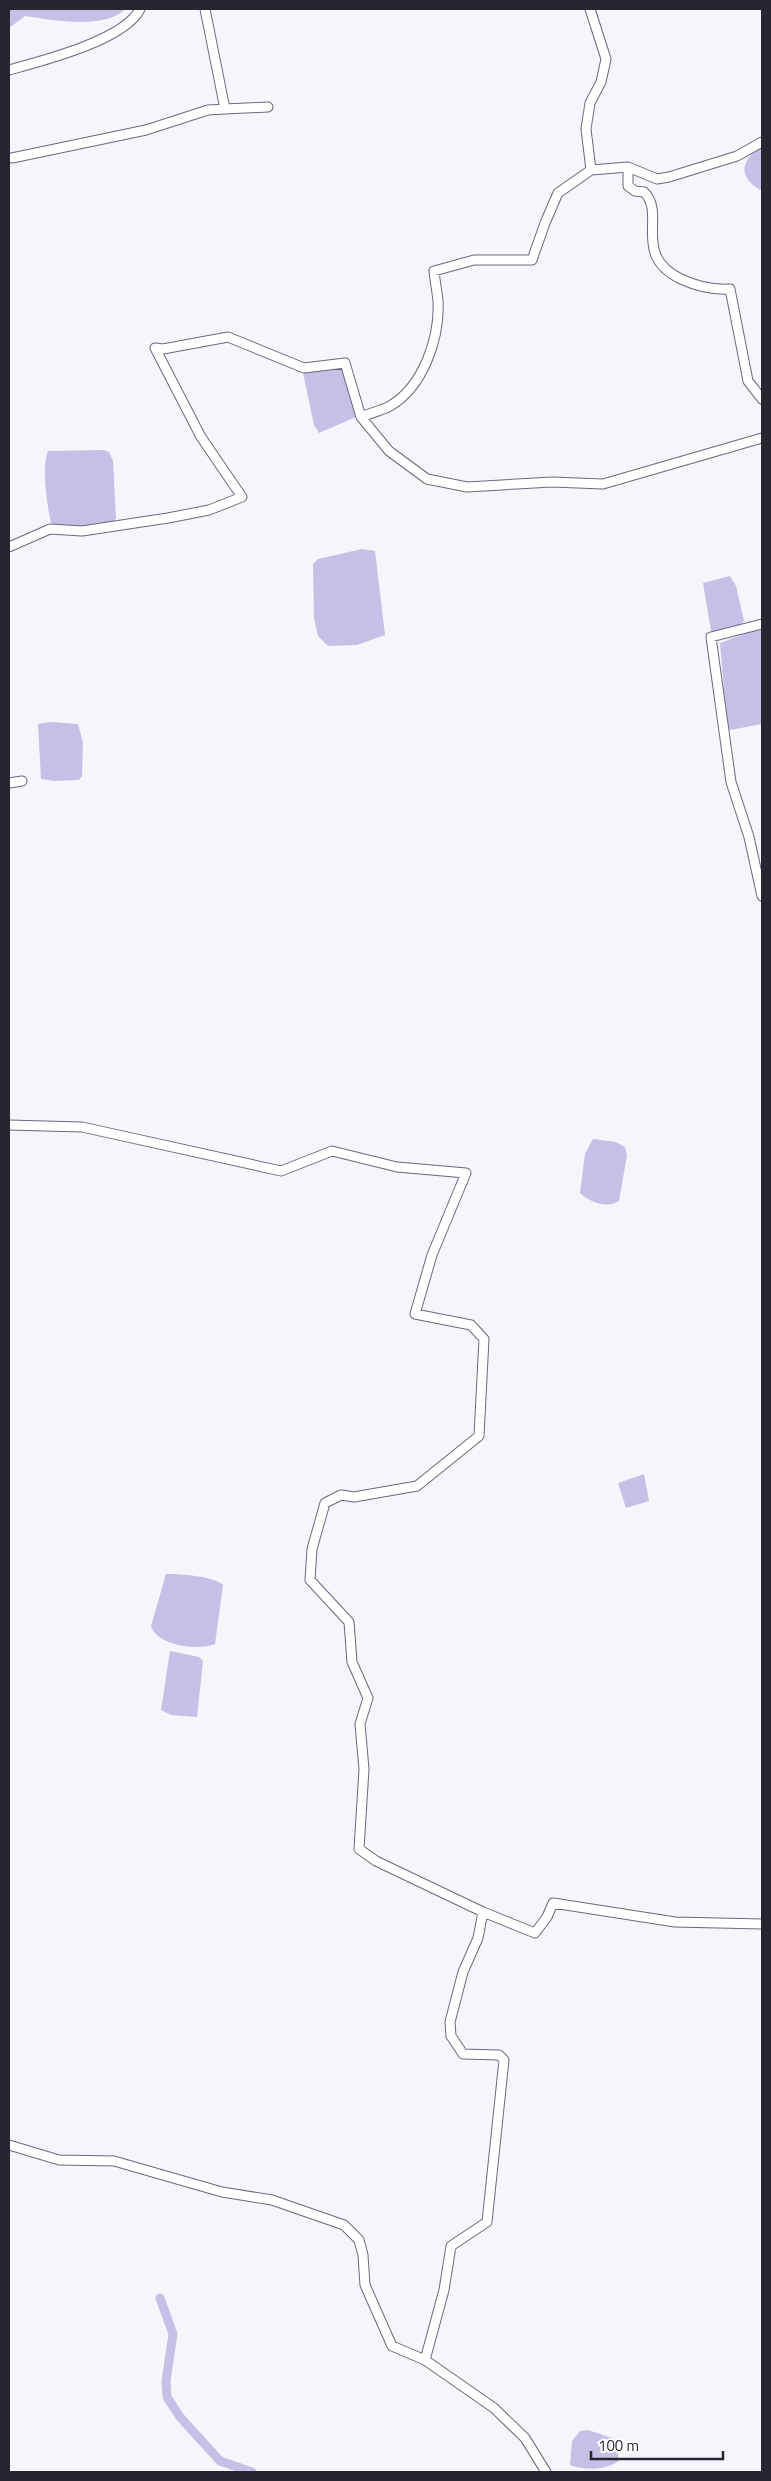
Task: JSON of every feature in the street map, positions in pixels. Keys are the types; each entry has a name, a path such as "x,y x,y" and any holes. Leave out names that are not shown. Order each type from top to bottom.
{"street":[{"path":"9,70 117,32 131,22 140,9"},
{"path":"205,9 225,109"},
{"path":"590,9 606,59 601,82 590,103 586,129 591,170"},
{"path":"12,158 146,130 208,110 268,107"},
{"path":"361,417 390,406 409,390 420,376 436,331 438,302 434,271 474,260 532,260 544,223 558,193 591,170 628,167 657,179 737,156 762,142"},
{"path":"628,167 628,186 644,192 649,199 656,257 663,269 709,290 730,289 748,381 762,399"},
{"path":"9,547 50,529 82,531 168,518 209,510 242,497 201,436 155,348 163,349 228,337 304,368 345,363 361,417 389,451 427,478 467,487 552,482 603,484 762,438"},
{"path":"762,624 711,637 730,782 749,837 762,896"},
{"path":"9,783 22,781"},
{"path":"9,1125 82,1127 281,1172 332,1151 397,1167 466,1173 432,1255 416,1314 471,1325 484,1339 479,1436 417,1486 354,1497 341,1495 325,1503 312,1549 310,1580 349,1622 352,1662 368,1698 360,1724 364,1769 359,1849 376,1861 483,1912 535,1933 547,1917 553,1903 675,1922 762,1924"},
{"path":"424,2360 444,2290 451,2246 487,2222 504,2060 499,2056 463,2054 451,2036 450,2022 463,1972 478,1938 483,1912"},
{"path":"9,2145 59,2160 114,2161 222,2192 272,2200 344,2225 359,2240 363,2254 365,2285 392,2346 424,2360 494,2408 525,2438 546,2472"}],"shaded area":[{"path":"9,9 125,9 104,20 77,22 25,16 9,28"},
{"path":"762,146 762,189 760,190 748,179 744,168 750,157"},
{"path":"344,366 356,417 319,433 314,425 303,373"},
{"path":"104,450 109,452 113,461 116,518 114,522 74,528 66,528 51,523 46,496 45,476 48,451"},
{"path":"362,549 375,551 385,635 357,645 328,646 318,636 314,618 313,564 318,559"},
{"path":"730,576 736,586 744,621 738,626 729,629 711,631 703,583"},
{"path":"762,630 762,724 730,730 727,726 720,643 752,631"},
{"path":"51,722 78,724 83,743 82,776 79,780 54,781 41,779 38,724"},
{"path":"593,1139 616,1142 625,1147 627,1155 619,1201 614,1203 598,1203 580,1193 585,1154"},
{"path":"644,1474 649,1501 626,1508 618,1483"},
{"path":"166,1574 212,1579 223,1585 215,1644 189,1647 170,1642 155,1633 151,1626"},
{"path":"170,1651 199,1657 203,1661 197,1717 171,1715 161,1710"},
{"path":"588,2430 615,2439 619,2461 595,2469 570,2465 572,2441 580,2431"}],"waterway":[{"path":"160,2298 173,2334 166,2381 167,2397 180,2417 220,2461 252,2472"}]}
